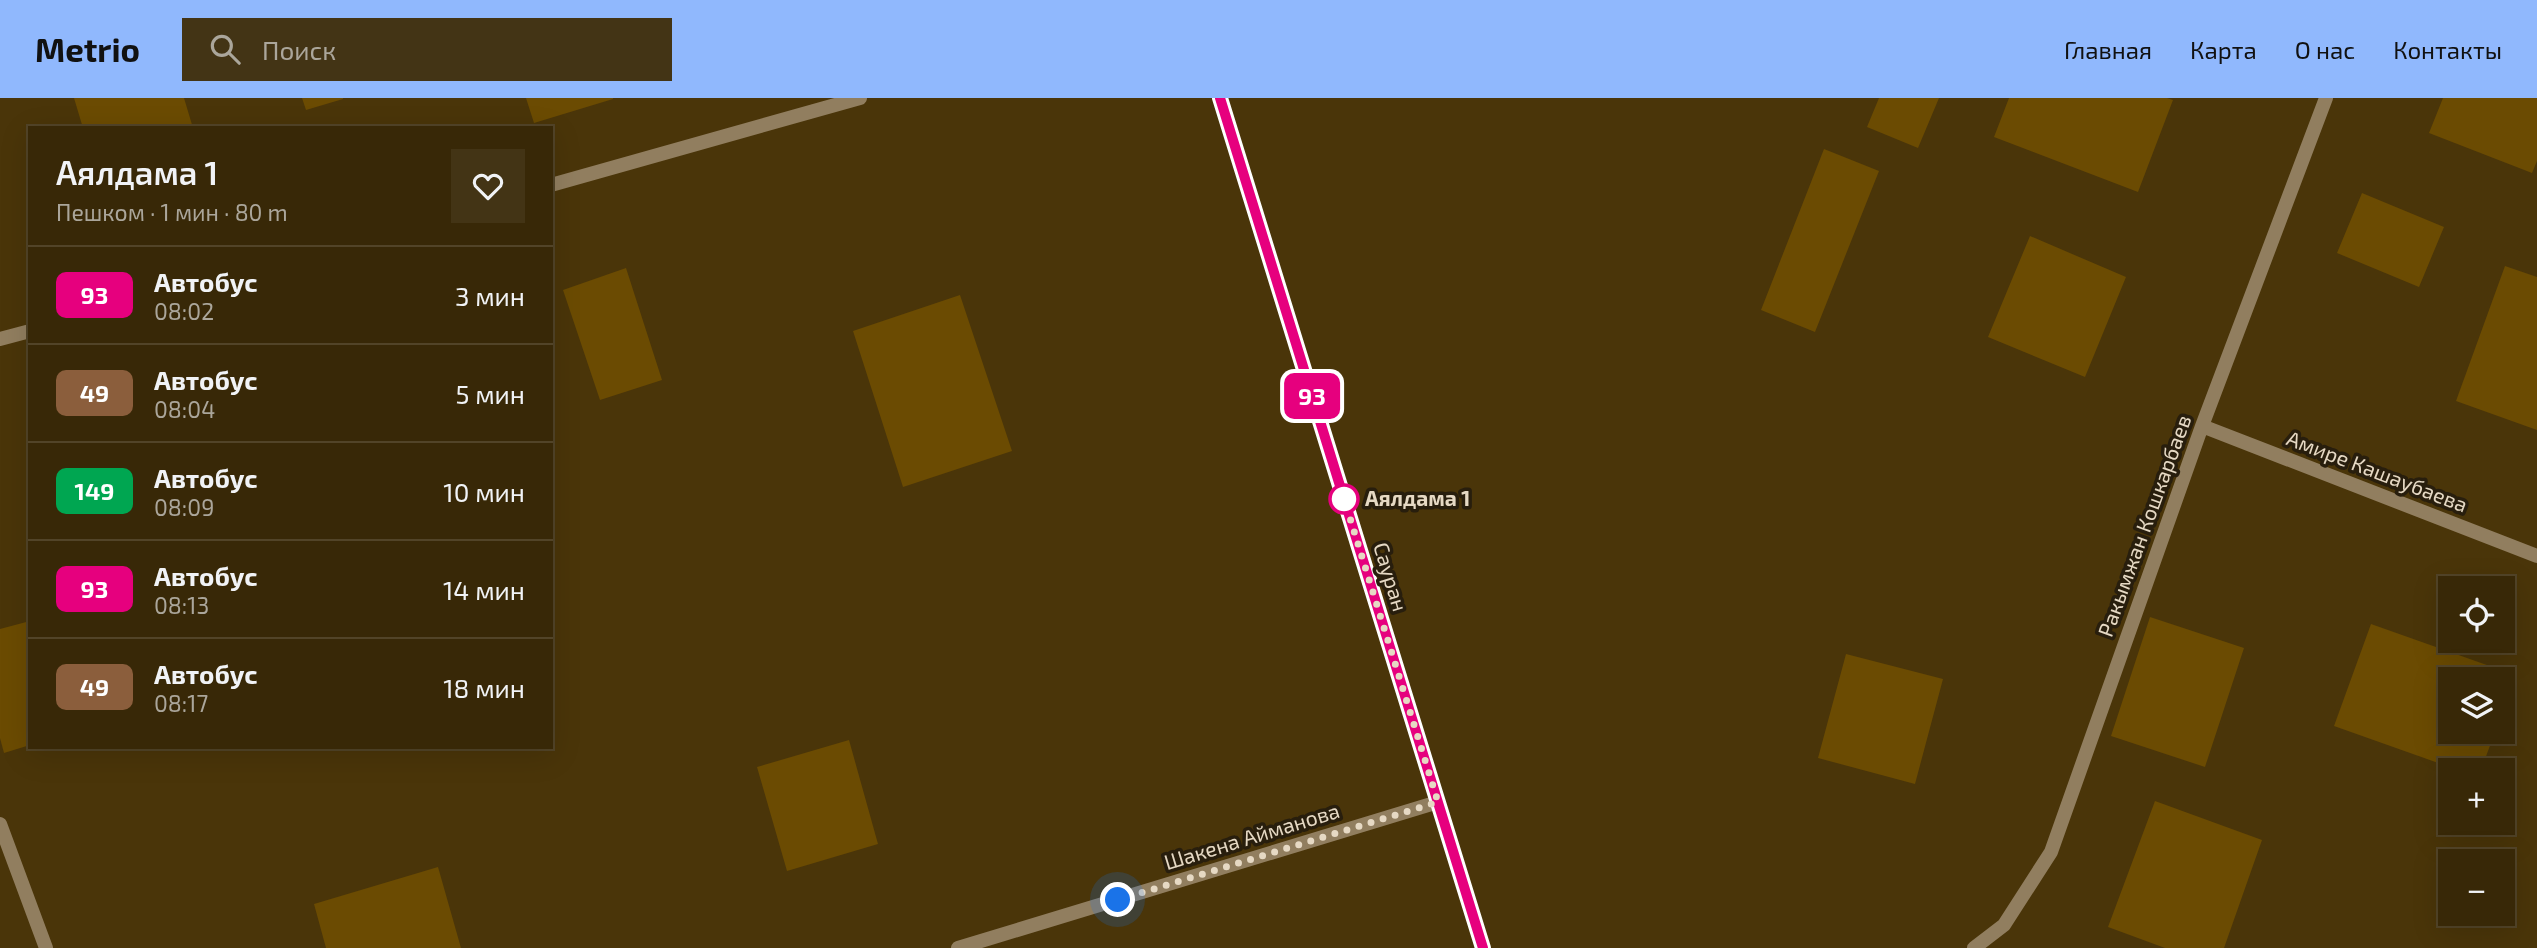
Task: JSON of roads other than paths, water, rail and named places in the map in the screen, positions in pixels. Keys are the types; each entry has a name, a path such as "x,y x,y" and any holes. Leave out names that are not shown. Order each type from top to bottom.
{"street":[{"path":"553,184 860,98"},
{"name":"Сауран","path":"1220,98 1483,948"},
{"name":"Ракымжан Кошкарбаев","path":"1974,948 2004,925 2051,852 2202,426 2326,98"},
{"path":"0,339 28,332"},
{"name":"Амире Кашаубаева","path":"2202,426 2537,556"},
{"name":"Шакена Айманова","path":"958,948 1438,802"},
{"path":"0,824 46,948"}],"place":[{"name":"Аялдама 1","path":"1344,499"}]}
